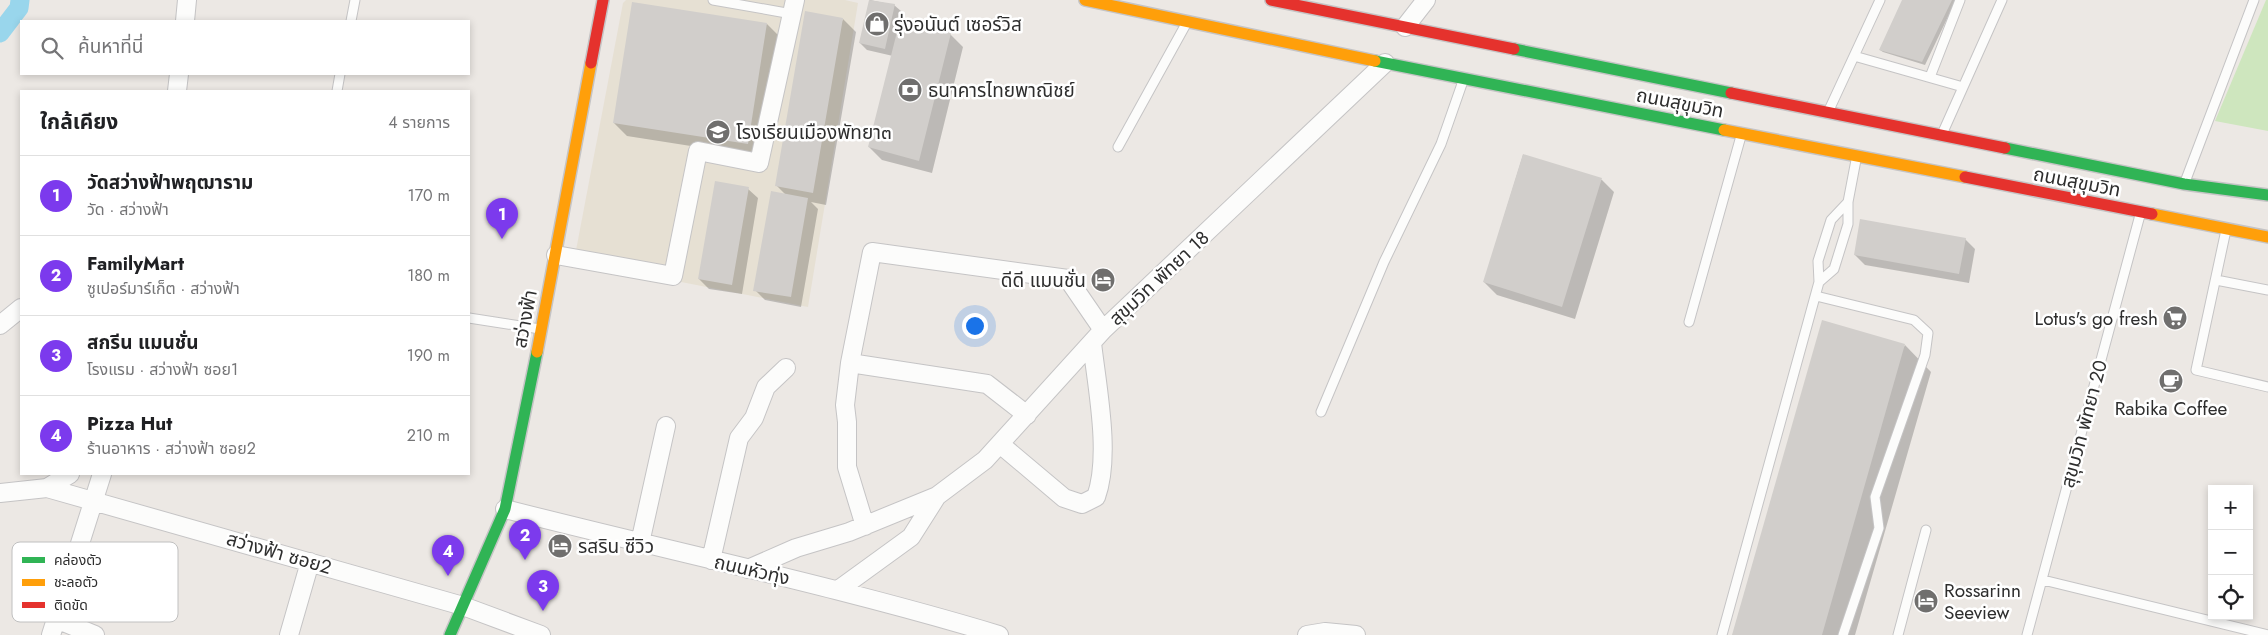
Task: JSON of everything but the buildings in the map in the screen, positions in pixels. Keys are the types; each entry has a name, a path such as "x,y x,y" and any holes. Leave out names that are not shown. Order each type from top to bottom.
{"main road":[{"name":"สว่างฟ้า","path":"450,635 505,508 556,255 603,0"},
{"name":"ถนนสุขุมวิท","path":"1085,0 1385,63 2268,237"},
{"name":"ถนนสุขุมวิท","path":"1271,0 1289,2 2184,184 2268,195"}],"street":[{"path":"185,20 187,0"},
{"path":"1405,27 1426,0"},
{"path":"556,255 673,276 698,151 759,163 793,7"},
{"name":"สุขุมวิท พัทยา 18","path":"748,569 796,548 865,526 937,496 985,460 1098,336 1385,63"},
{"path":"177,90 179,75"},
{"path":"865,526 846,467 848,427 845,405 850,363 872,252 1068,279 1098,336 1104,455 1101,482 1096,497 1082,504 1064,498 1000,444"},
{"path":"0,325 20,309"},
{"path":"850,363 987,384 1027,416"},
{"path":"711,560 739,438 754,418 766,387 786,368"},
{"path":"640,544 666,426"},
{"path":"0,493 47,488 68,475"},
{"path":"81,542 102,475"},
{"name":"สว่างฟ้า ซอย2","path":"47,488 463,606 541,635"},
{"name":"สุขุมวิท พัทยา 18","path":"838,590 911,537 937,496"},
{"name":"ถนนหัวทุ่ง","path":"505,508 640,544 838,590 989,634"},
{"path":"289,635 310,562"},
{"path":"54,627 95,635"},
{"path":"1307,635 1325,632 1356,635"}],"lane":[{"path":"351,20 355,0"},
{"path":"713,0 793,7"},
{"path":"1828,113 1880,0"},
{"path":"1930,77 1960,0"},
{"path":"1942,134 2002,0"},
{"path":"2184,184 2254,0"},
{"path":"1118,147 1188,22"},
{"path":"1854,56 1963,87"},
{"path":"337,90 340,75"},
{"path":"1321,412 1384,262 1441,144 1464,78"},
{"path":"1689,322 1742,133"},
{"path":"1820,282 1834,269 1848,224 1848,202 1857,157"},
{"path":"1722,635 1820,282 1818,261 1831,220 1848,202"},
{"name":"สุขุมวิท พัทยา 20","path":"2027,635 2141,212"},
{"path":"2226,229 2196,370 2268,387"},
{"path":"2216,280 2268,290"},
{"path":"1816,296 1914,320 1928,333 1925,355 1875,497 1879,528 1843,635"},
{"path":"470,318 541,329"},
{"path":"1898,635 1926,530"},
{"path":"2042,580 2268,635"}],"shaded area":[{"name":"โรงเรียนเมืองพัทยา๓","path":"626,0 845,0 858,3 808,307 574,261 623,3"}],"green space":[{"path":"2266,0 2268,0 2268,131 2215,121"}],"waterway":[{"path":"0,33 19,8 20,0"}],"traffic: fast":[{"path":"1514,49 1731,93"},
{"path":"1375,61 1724,130"},
{"path":"2005,148 2184,184 2268,195"},
{"path":"450,635 505,509 537,352"}],"traffic: slow":[{"path":"1085,0 1375,61"},
{"path":"537,352 591,63"},
{"path":"1724,130 1965,177"},
{"path":"2152,214 2268,237"}],"traffic: jam":[{"path":"591,63 603,0"},
{"path":"1271,0 1514,49"},
{"path":"1731,93 2005,148"},
{"path":"1965,177 2152,214"}],"place":[{"name":"รุ่งอนันต์ เซอร์วิส","path":"877,24"},
{"name":"ธนาคารไทยพาณิชย์","path":"910,90"},
{"name":"โรงเรียนเมืองพัทยา๓","path":"718,132"},
{"name":"วัดสว่างฟ้าพฤฒาราม","path":"502,239"},
{"name":"ดีดี แมนชั่น","path":"1103,280"},
{"name":"Lotus's go fresh","path":"2175,318"},
{"name":"Rabika Coffee","path":"2171,381"},
{"name":"รสริน ซีวิว","path":"560,546"},
{"name":"FamilyMart","path":"525,560"},
{"name":"Pizza Hut","path":"448,576"},
{"name":"Rossarinn Seeview","path":"1926,601"},
{"name":"สกรีน แมนชั่น","path":"543,611"}]}
